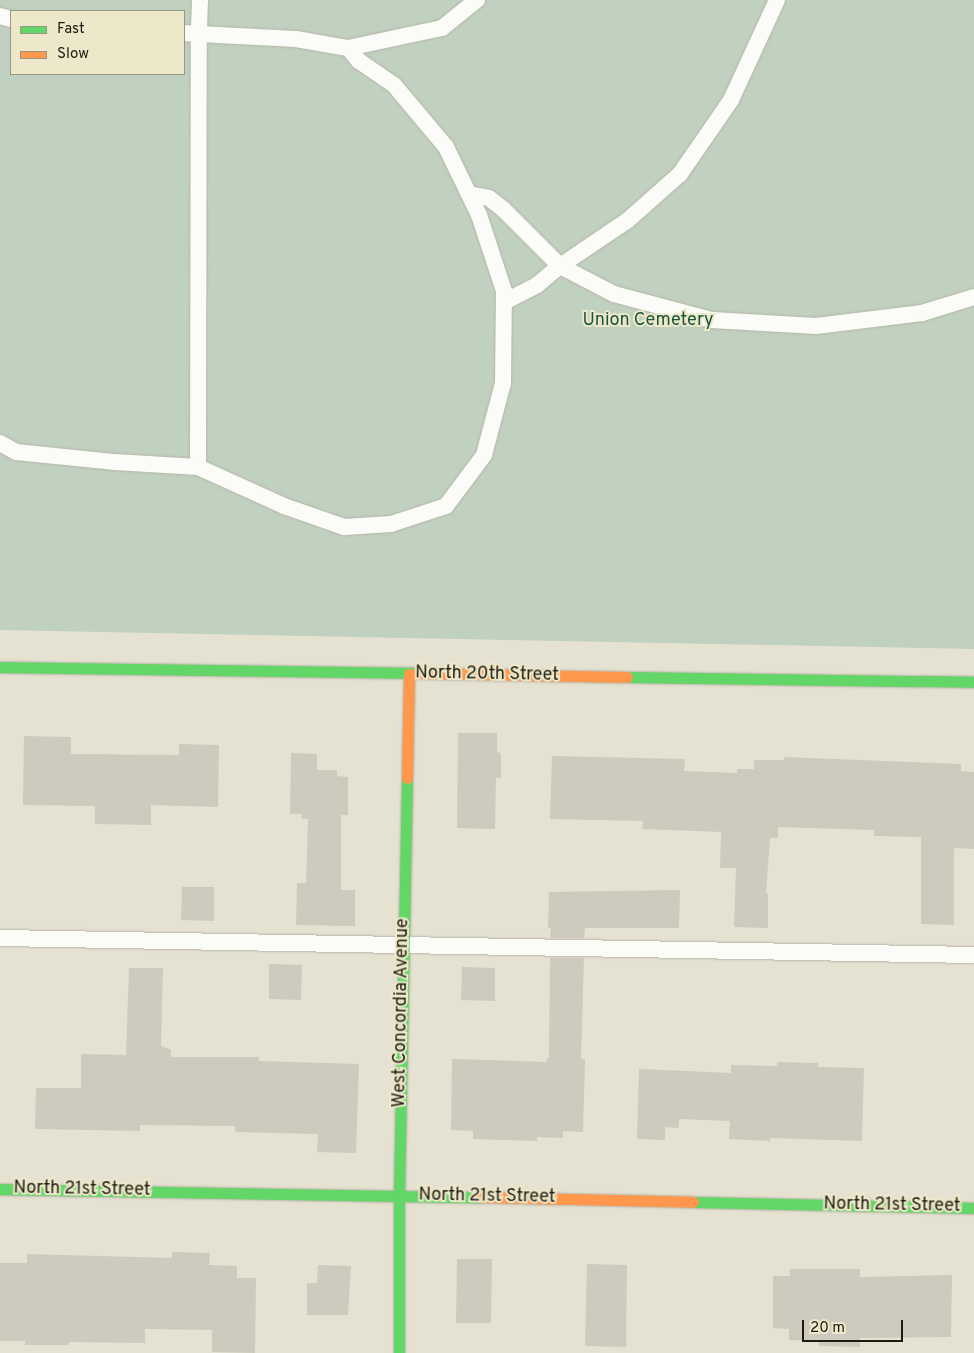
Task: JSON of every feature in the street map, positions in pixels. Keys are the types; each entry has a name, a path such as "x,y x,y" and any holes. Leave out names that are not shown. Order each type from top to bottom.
{"street":[{"name":"North 20th Street","path":"0,667 974,682"},
{"name":"West Concordia Avenue","path":"399,1353 399,1195 409,674"},
{"name":"North 21st Street","path":"0,1188 974,1208"}],"lane":[{"path":"198,468 191,34 200,0"},
{"path":"191,34 296,39 348,48 442,28 477,0"},
{"path":"504,302 537,285 560,266 628,220 680,174 731,100 777,0"},
{"path":"0,443 16,452 198,468 284,506 344,527 391,524 446,506 484,455 503,383 504,291 479,216 446,147 394,85 359,61 348,48"},
{"path":"469,194 489,198 503,209 560,266 614,294 712,320 816,326 922,313 974,297"},
{"path":"0,938 974,954"}],"green space":[{"name":"Union Cemetery","path":"0,0 974,0 974,649 0,630"}],"building":[{"path":"458,733 497,733 497,752 501,753 501,778 496,778 495,829 457,828"},
{"path":"24,736 71,737 71,754 179,755 179,744 219,745 218,807 151,805 151,825 95,824 95,806 23,805"},
{"path":"291,753 317,754 317,770 337,770 337,776 348,777 348,815 341,815 341,890 355,890 355,926 296,925 297,883 306,883 308,819 302,819 302,814 290,814"},
{"path":"552,756 685,759 684,771 737,773 737,769 754,769 754,760 784,760 784,757 961,764 961,771 974,772 974,849 954,848 954,925 921,924 921,837 874,836 874,830 778,827 778,838 770,838 766,893 768,893 768,928 734,927 736,868 720,868 721,832 642,829 643,821 550,819"},
{"path":"182,887 214,887 214,921 181,920"},
{"path":"680,890 679,928 585,928 584,938 550,938 551,928 548,928 549,892"},
{"path":"550,958 584,958 581,1059 585,1059 583,1132 563,1131 563,1138 537,1137 537,1141 473,1139 473,1131 451,1130 452,1059 546,1062 547,1058 549,1058"},
{"path":"269,964 302,965 301,1000 269,999"},
{"path":"462,967 495,968 495,1001 461,1000"},
{"path":"129,968 163,968 161,1046 171,1050 171,1057 259,1057 259,1061 359,1064 356,1153 317,1152 318,1134 235,1132 235,1126 140,1125 140,1131 35,1129 36,1088 81,1088 81,1054 126,1055"},
{"path":"777,1062 818,1063 818,1067 864,1068 862,1141 770,1138 770,1141 729,1139 730,1121 679,1119 679,1128 665,1127 665,1140 637,1139 639,1069 731,1073 731,1065 777,1066"},
{"path":"172,1252 210,1253 209,1265 237,1266 237,1278 256,1278 255,1353 212,1352 212,1330 145,1329 145,1343 69,1342 69,1345 25,1345 25,1341 0,1341 0,1263 27,1263 27,1254 172,1258"},
{"path":"457,1259 492,1259 491,1323 456,1323"},
{"path":"587,1264 627,1265 626,1347 585,1346"},
{"path":"318,1265 351,1266 348,1315 307,1315 307,1283 317,1283"},
{"path":"790,1269 860,1269 860,1277 952,1275 951,1337 860,1338 860,1347 819,1346 819,1341 789,1340 789,1329 773,1328 773,1276 790,1276"}],"traffic: fast":[{"path":"0,667 417,673"},
{"path":"627,677 974,682"},
{"path":"399,1353 399,1195 407,778"},
{"path":"0,1189 480,1197"},
{"path":"693,1202 974,1208"}],"traffic: slow":[{"path":"417,673 627,677"},
{"path":"407,778 409,674"},
{"path":"480,1197 693,1202"}]}
